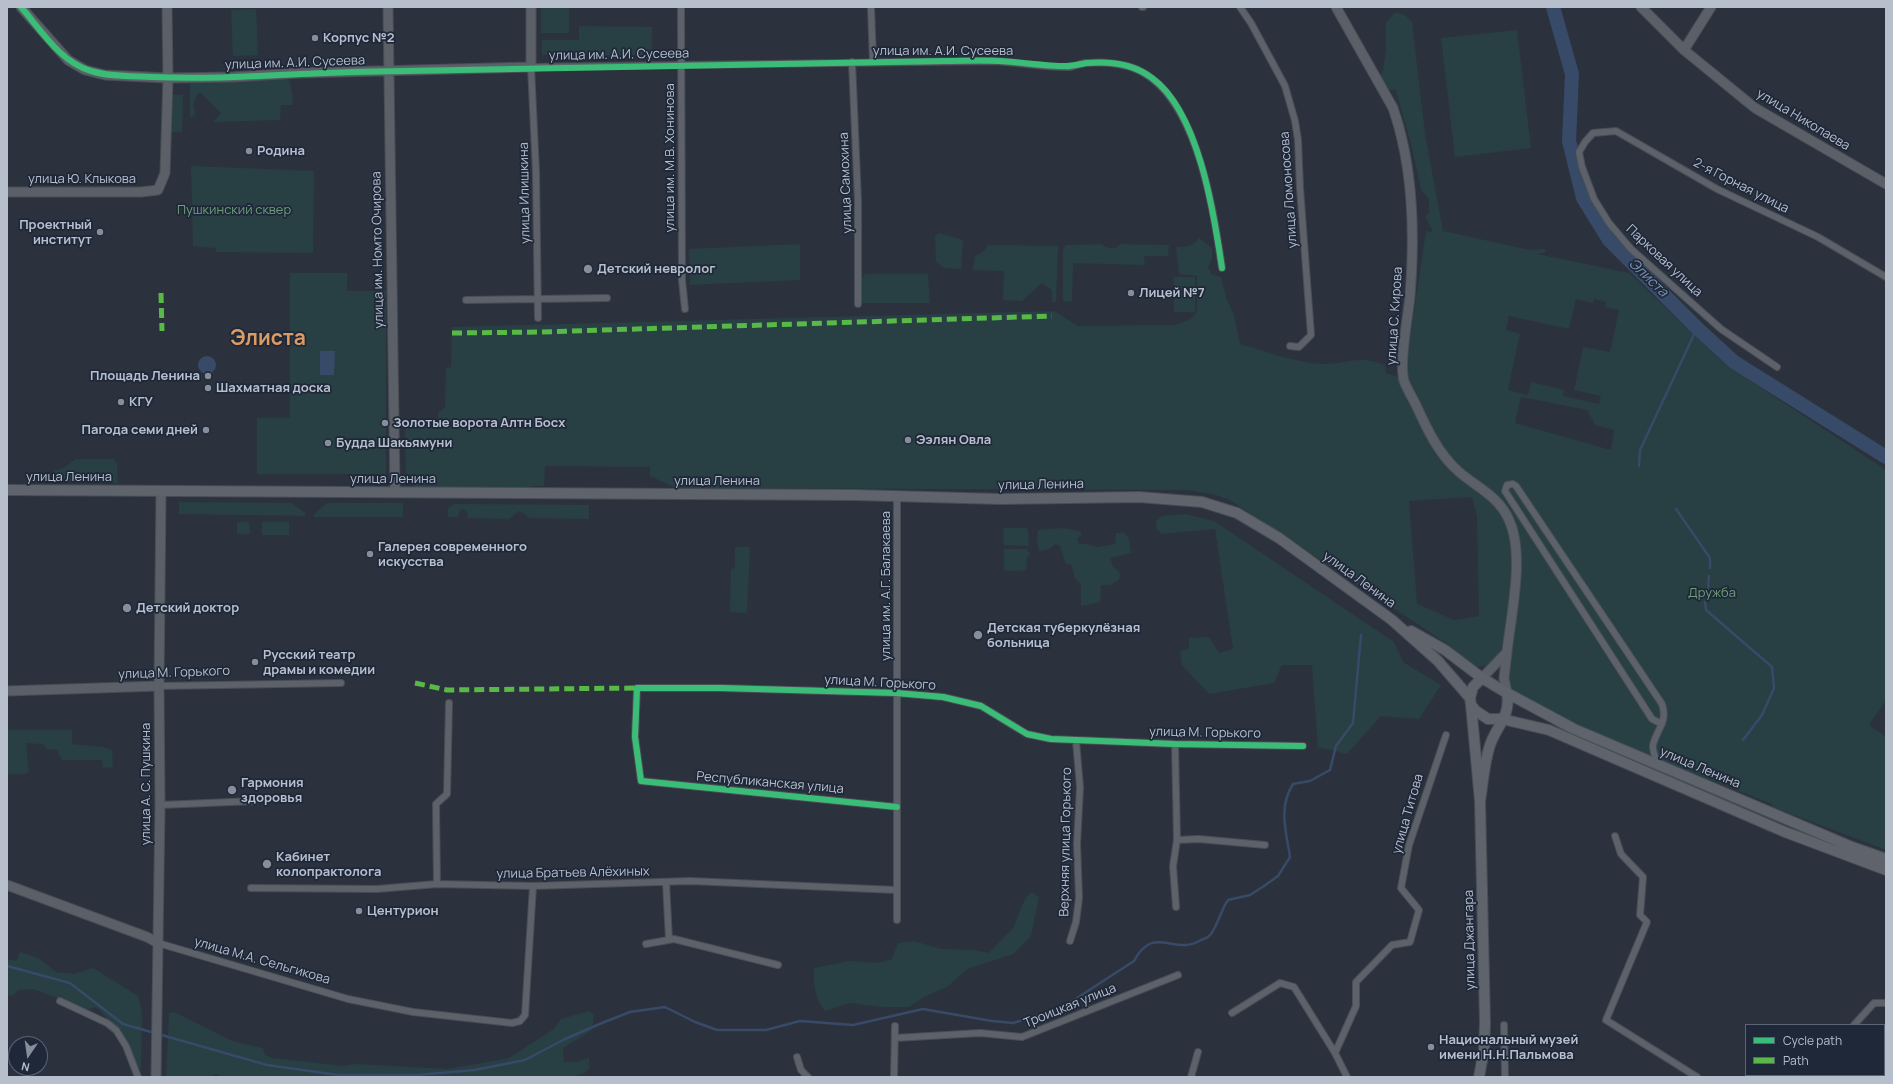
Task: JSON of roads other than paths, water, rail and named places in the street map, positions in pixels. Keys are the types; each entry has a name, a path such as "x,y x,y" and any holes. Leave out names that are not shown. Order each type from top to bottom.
{"main road":[{"name":"улица Ленина","path":"7,490 881,495 897,497 1000,499 1140,497 1202,502 1237,513 1279,538 1392,620 1438,661 1470,701"},
{"name":"улица Ленина","path":"1392,620 1445,650 1482,678"},
{"path":"1482,678 1507,693 1508,708 1502,719 1488,719 1476,711 1470,701 1473,687 1482,678"},
{"name":"улица Ленина","path":"1507,693 1574,729 1852,847 1886,859"},
{"name":"улица Джангара","path":"1470,701 1480,801 1485,1023 1484,1050 1479,1077"},
{"name":"улица Ленина","path":"1502,719 1550,730 1785,832 1886,870"},
{"name":"улица Джангара","path":"1480,801 1490,747 1502,719"}],"street":[{"name":"улица им. А.И. Сусеева","path":"21,7 68,60 85,70 105,75 168,78 532,67 872,61 994,61 1070,67 1085,63 1117,64 1140,70 1158,82 1170,96 1183,118 1195,146 1209,195 1222,268"},
{"path":"167,7 168,78"},
{"name":"улица им. Номто Очирова","path":"388,7 395,492"},
{"path":"531,7 532,67"},
{"name":"улица им. М.В. Хонинова","path":"681,7 680,65 682,280 685,309"},
{"path":"871,7 872,61"},
{"name":"улица Ломоносова","path":"1240,7 1252,23 1285,86 1293,114 1298,140 1304,255 1311,335 1299,347 1290,346"},
{"name":"улица С. Кирова","path":"1336,7 1393,108 1399,126 1406,160 1412,234 1410,288 1403,364 1404,379 1436,445 1458,471 1499,503 1510,521 1515,542 1516,572 1504,678 1507,693"},
{"name":"улица Николаева","path":"1641,7 1684,50 1755,108 1886,184"},
{"path":"1684,50 1711,7"},
{"name":"улица Самохина","path":"852,62 858,201 858,304"},
{"name":"улица Илишкина","path":"532,67 536,172 538,318"},
{"name":"улица Ю. Клыкова","path":"7,192 141,192 158,190 165,174 168,78"},
{"name":"2-я Горная улица","path":"1585,142 1593,133 1616,131 1717,189 1818,237 1886,277"},
{"name":"Парковая улица","path":"1585,142 1580,152 1582,167 1594,199 1609,223 1626,244 1721,329 1777,367"},
{"path":"466,300 607,298"},
{"path":"1657,764 1653,746 1662,724 1665,714 1662,704 1516,486 1513,484 1507,485 1505,491 1652,719 1662,724"},
{"name":"улица А. С. Пушкина","path":"156,1077 160,805 159,686 162,491"},
{"name":"улица им. А.Г. Балакаева","path":"897,497 897,920"},
{"path":"1482,678 1507,652"},
{"name":"улица М. Горького","path":"7,691 159,686 341,683"},
{"name":"улица М. Горького","path":"641,781 635,737 637,688 721,688 896,693 943,697 981,706 1027,734 1076,741 1303,746"},
{"path":"437,884 436,804 447,794 449,703"},
{"name":"улица Титова","path":"1335,1053 1356,1006 1356,982 1392,945 1410,942 1419,910 1401,888 1409,845 1446,735"},
{"name":"Верхняя улица Горького","path":"1070,941 1076,922 1079,898 1077,844 1080,787 1076,741"},
{"path":"1175,744 1177,840 1173,866 1176,907"},
{"name":"Республиканская улица","path":"641,781 898,806"},
{"path":"160,805 255,801"},
{"path":"1615,836 1621,854 1643,877 1640,915 1647,922 1606,1020 1697,1077"},
{"path":"1177,840 1199,839 1265,844"},
{"name":"улица Братьев Алёхиных","path":"251,888 377,889 437,884 532,886 690,881 896,890"},
{"path":"666,882 669,940"},
{"name":"улица М.А. Сельгикова","path":"7,885 147,937 158,943 348,999 413,1012 512,1023 520,1021 525,1015 532,886"},
{"path":"646,944 674,939 778,965"},
{"name":"Троицкая улица","path":"895,1038 980,1034 1022,1037 1178,975"},
{"path":"1232,1013 1280,983 1294,987 1335,1053 1347,1077"},
{"path":"60,1001 107,1023 116,1030 126,1046 138,1077"},
{"path":"1855,1024 1874,1003 1886,1003"},
{"path":"1504,1025 1506,1077"},
{"path":"894,1077 895,1026"},
{"path":"1191,1077 1198,1052"},
{"path":"797,1056 801,1070 808,1077"}],"water":[{"path":"320,351 335,351 334,375 320,375"},
{"path":"203,356 211,356 216,361 214,372 211,374 203,374 198,369 198,361"}],"waterway":[{"name":"Элиста","path":"1553,7 1572,74 1569,141 1583,198 1609,240 1697,328 1734,362 1886,457"},
{"path":"1639,466 1640,450 1697,328"},
{"path":"1676,509 1710,558 1710,568"},
{"path":"1708,589 1709,576"},
{"path":"1705,602 1706,610 1772,667 1774,688 1762,715 1743,740"},
{"path":"7,966 70,983 123,1024 267,1065 338,1075 417,1075 475,1070 525,1060 565,1039 630,1012 665,1007 695,1022 717,1030 766,1030 800,1021 853,1025 923,1009 992,1021 1013,1023 1060,1009 1134,961 1142,950 1149,944 1157,942 1182,945 1191,944 1206,938 1213,930 1228,900 1250,895 1278,876 1290,857 1284,819 1284,811 1288,793 1293,784 1310,781 1330,770 1336,746 1353,723 1361,635"}],"place":[{"name":"Корпус №2","path":"315,38"},
{"name":"Родина","path":"249,151"},
{"name":"Проектный институт","path":"100,232"},
{"name":"Детский невролог","path":"588,269"},
{"name":"Лицей №7","path":"1131,293"},
{"name":"Площадь Ленина","path":"208,376"},
{"name":"Шахматная доска","path":"208,388"},
{"name":"КГУ","path":"121,402"},
{"name":"Золотые ворота Алтн Босх","path":"385,423"},
{"name":"Пагода семи дней","path":"206,430"},
{"name":"Ээлян Овла","path":"908,440"},
{"name":"Будда Шакьямуни","path":"328,443"},
{"name":"Галерея современного искусства","path":"370,554"},
{"name":"Детский доктор","path":"127,608"},
{"name":"Детская туберкулёзная больница","path":"978,635"},
{"name":"Русский театр драмы и комедии","path":"255,662"},
{"name":"Гармония здоровья","path":"232,790"},
{"name":"Кабинет колопрактолога","path":"267,864"},
{"name":"Центурион","path":"359,911"},
{"name":"Национальный музей имени Н.Н.Пальмова","path":"1431,1047"}],"district":[{"name":"Элиста","path":"268,339"}],"park label":[{"name":"Пушкинский сквер","path":"234,210"},
{"name":"Дружба","path":"1712,593"}]}
